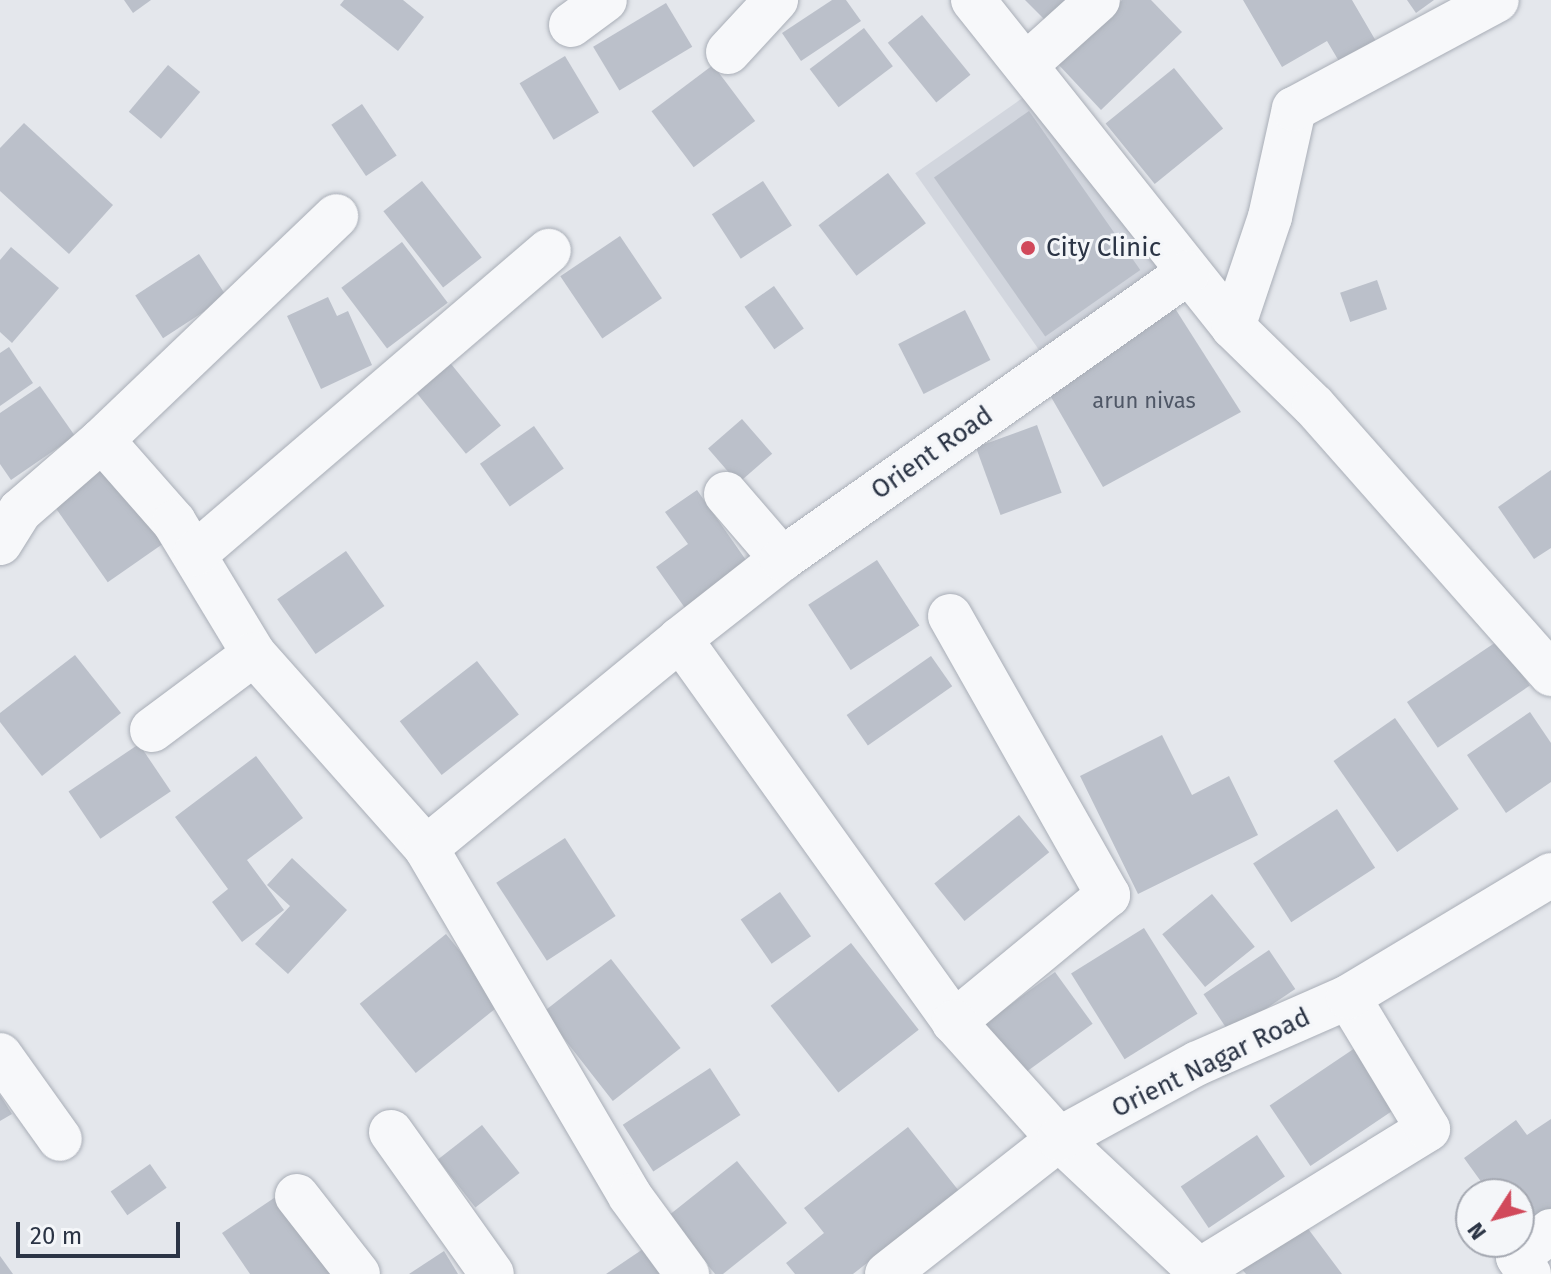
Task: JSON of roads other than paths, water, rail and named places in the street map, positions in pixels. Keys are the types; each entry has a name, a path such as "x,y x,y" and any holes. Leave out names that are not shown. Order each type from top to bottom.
{"street":[{"path":"728,52 776,0"},
{"path":"973,0 1028,63 1188,273 1233,327 1314,406 1551,674"},
{"path":"1028,63 1098,0"},
{"path":"1233,327 1270,217 1294,109 1497,0"},
{"path":"7,516 102,440 336,216"},
{"path":"195,554 549,251"},
{"name":"Orient Road","path":"426,848 782,559 1188,273"},
{"path":"102,440 195,554 254,654 426,848 630,1196 687,1274"},
{"path":"726,494 782,559"},
{"path":"950,616 1108,895 954,1022"},
{"path":"680,639 954,1022 1059,1139 1202,1272 1428,1129 1348,997"},
{"path":"152,730 254,654"},
{"name":"Orient Nagar Road","path":"887,1274 1059,1139 1198,1063 1348,997 1551,875"},
{"path":"0,1055 60,1139"},
{"path":"391,1132 492,1274"},
{"path":"297,1196 358,1274"},
{"path":"1529,1274 1518,1257 1551,1231"}],"place":[{"name":"City Clinic","path":"1028,248"}]}
